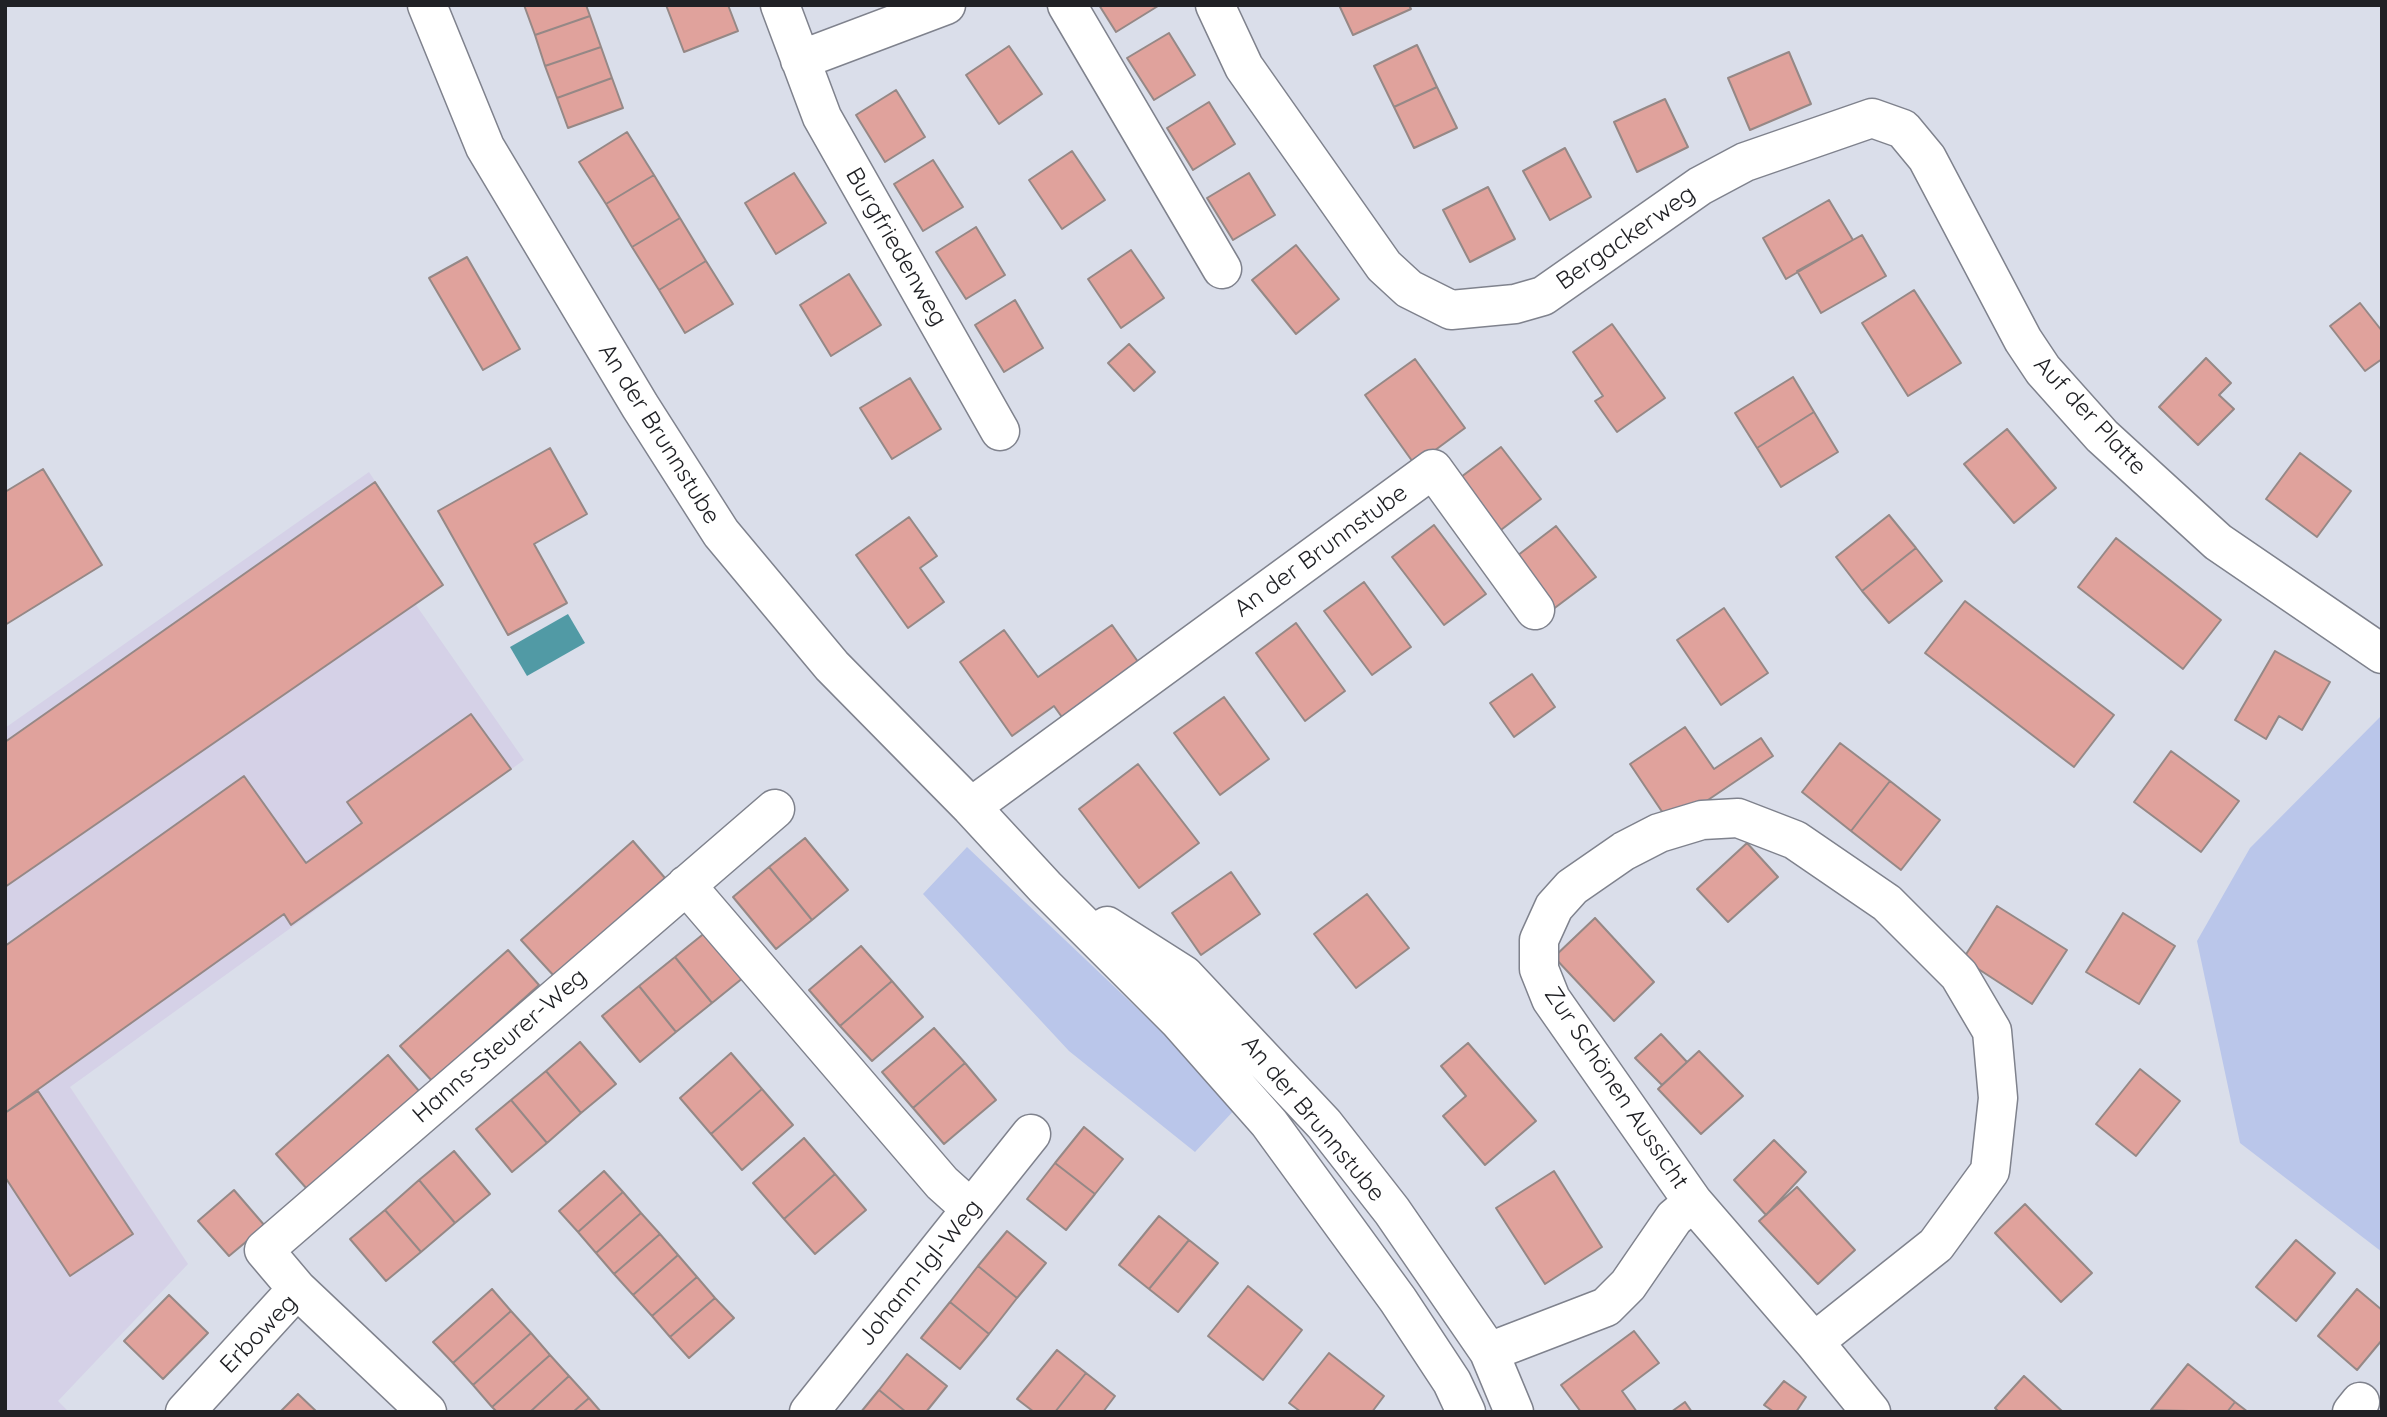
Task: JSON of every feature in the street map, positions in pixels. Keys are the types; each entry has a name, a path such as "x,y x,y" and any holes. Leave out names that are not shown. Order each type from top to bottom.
{"street":[{"name":"An der Brunnstube","path":"426,5 485,147 640,406 721,533 832,666 971,807 1045,887 1178,1020 1269,1123 1398,1300 1452,1382 1466,1412"},
{"name":"Burgfriedenweg","path":"780,5 822,117 1000,431"},
{"path":"800,60 946,5"},
{"path":"1067,5 1222,270"},
{"name":"Bergackerweg","path":"1215,5 1244,67 1384,266 1409,289 1451,310 1514,304 1543,296 1700,186 1745,162 1872,118"},
{"name":"Auf der Platte","path":"1872,118 1903,129 1927,158 2023,340 2043,370 2102,436 2218,542 2382,654"},
{"name":"An der Brunnstube","path":"971,807 1433,469 1535,610"},
{"name":"Hanns-Steurer-Weg","path":"297,1289 264,1250 775,808"},
{"name":"Zur Schönen Aussicht","path":"1814,1342 1936,1245 1990,1171 1998,1098 1992,1031 1959,975 1887,903 1794,840 1738,818 1702,820 1659,833 1624,851 1572,887 1554,907 1539,940 1539,969 1551,999 1693,1202 1871,1412"},
{"path":"686,885 942,1182 971,1209"},
{"name":"An der Brunnstube","path":"1045,887 1184,975 1283,1076 1392,1211 1489,1352 1514,1412"},
{"name":"Johann-Igl-Weg","path":"809,1412 1031,1134"},
{"name":"Zur Schönen Aussicht","path":"1489,1352 1606,1307 1628,1285 1674,1217 1693,1202"},
{"name":"Erboweg","path":"186,1412 297,1289 427,1412"}],"shaded area":[{"path":"369,472 443,585 416,605 524,760 70,1087 188,1264 58,1401 69,1412 5,1412 5,728"},
{"path":"568,614 585,643 527,676 510,647"},
{"path":"2382,715 2382,1252 2240,1143 2197,941 2250,848"},
{"path":"967,847 1239,1105 1195,1152 1069,1051 923,894"}],"building":[{"path":"524,5 586,5 590,16 535,35"},
{"path":"666,5 728,5 738,31 684,52"},
{"path":"1099,5 1157,5 1158,6 1116,32"},
{"path":"1339,5 1409,5 1411,9 1353,35"},
{"path":"590,16 601,47 545,66 535,35"},
{"path":"1169,33 1195,75 1154,100 1127,58"},
{"path":"1417,45 1437,87 1394,107 1374,66"},
{"path":"1009,46 1042,94 999,124 966,75"},
{"path":"601,47 612,78 557,98 545,66"},
{"path":"1789,52 1811,104 1750,130 1728,78"},
{"path":"612,78 623,108 568,128 557,98"},
{"path":"1437,87 1457,128 1414,148 1394,107"},
{"path":"896,90 925,137 885,162 856,115"},
{"path":"1665,99 1688,147 1637,172 1614,122"},
{"path":"1209,102 1235,144 1193,170 1167,128"},
{"path":"627,132 654,175 606,204 579,162"},
{"path":"1565,148 1591,197 1550,220 1523,171"},
{"path":"1072,151 1105,200 1062,229 1029,180"},
{"path":"933,160 963,207 923,231 894,184"},
{"path":"794,173 826,223 776,254 745,203"},
{"path":"1249,173 1275,215 1233,240 1207,198"},
{"path":"654,175 680,218 632,247 606,204"},
{"path":"1488,187 1515,239 1470,262 1443,210"},
{"path":"1829,200 1853,240 1786,279 1763,238"},
{"path":"680,218 706,261 659,290 632,247"},
{"path":"976,227 1005,275 966,299 936,252"},
{"path":"1862,235 1886,276 1821,313 1797,271"},
{"path":"1296,245 1339,299 1296,334 1252,280"},
{"path":"1131,250 1164,298 1121,328 1088,279"},
{"path":"467,257 520,349 483,370 429,278"},
{"path":"706,261 733,304 685,333 659,290"},
{"path":"849,274 881,325 831,356 800,305"},
{"path":"1914,290 1961,363 1908,396 1862,323"},
{"path":"1015,300 1043,348 1004,372 975,325"},
{"path":"2360,303 2382,331 2382,359 2365,371 2330,326"},
{"path":"1612,324 1665,398 1617,432 1595,401 1603,396 1573,352"},
{"path":"1129,344 1155,372 1134,391 1108,363"},
{"path":"2206,358 2231,383 2219,395 2234,409 2198,445 2159,407"},
{"path":"1415,359 1465,428 1415,465 1365,395"},
{"path":"1793,377 1814,412 1757,448 1735,413"},
{"path":"910,378 941,429 892,459 860,408"},
{"path":"1814,412 1838,452 1781,487 1757,448"},
{"path":"2007,429 2056,488 2014,523 1964,464"},
{"path":"1501,447 1541,499 1497,533 1457,480"},
{"path":"550,448 587,514 534,544 567,603 508,635 438,511"},
{"path":"2300,453 2351,491 2317,537 2266,499"},
{"path":"43,469 102,565 5,625 5,492"},
{"path":"375,482 443,585 5,887 5,742"},
{"path":"1889,515 1916,548 1862,591 1836,557"},
{"path":"909,517 937,556 920,568 944,602 908,628 856,555"},
{"path":"1434,525 1486,594 1444,625 1392,557"},
{"path":"1556,526 1596,577 1552,610 1513,559"},
{"path":"2116,538 2221,620 2183,669 2078,587"},
{"path":"1916,548 1942,581 1889,623 1862,591"},
{"path":"1364,582 1411,647 1372,675 1324,611"},
{"path":"1965,601 2114,715 2074,767 1925,653"},
{"path":"1724,608 1768,673 1721,705 1677,640"},
{"path":"1296,623 1345,691 1305,721 1256,653"},
{"path":"1112,625 1141,666 1064,720 1054,706 1012,736 960,662 1004,630 1038,677"},
{"path":"2275,651 2330,682 2302,730 2279,716 2266,739 2235,720"},
{"path":"1532,674 1555,707 1514,737 1490,703"},
{"path":"1224,697 1269,759 1220,795 1174,733"},
{"path":"471,714 511,769 291,925 284,914 5,1113 5,946 244,776 306,863 362,823 347,802"},
{"path":"1685,727 1714,769 1761,738 1773,756 1671,825 1630,764"},
{"path":"1840,743 1890,781 1851,831 1802,792"},
{"path":"2171,751 2239,801 2201,852 2134,802"},
{"path":"1138,764 1199,843 1139,888 1079,809"},
{"path":"1890,781 1940,820 1901,870 1851,831"},
{"path":"805,838 848,890 812,920 769,867"},
{"path":"633,841 665,878 554,976 521,940"},
{"path":"1747,843 1778,877 1728,922 1697,889"},
{"path":"769,867 812,920 776,949 733,897"},
{"path":"1231,872 1260,914 1201,955 1172,913"},
{"path":"1367,894 1409,948 1356,988 1314,934"},
{"path":"1997,906 2067,950 2032,1004 1963,959"},
{"path":"2123,913 2175,946 2139,1004 2086,972"},
{"path":"1595,918 1654,982 1614,1021 1554,957"},
{"path":"712,927 749,973 712,1003 675,957"},
{"path":"861,946 892,981 840,1026 809,990"},
{"path":"508,950 539,985 432,1081 400,1046"},
{"path":"675,957 712,1003 676,1032 639,986"},
{"path":"892,981 923,1017 872,1061 840,1026"},
{"path":"639,986 676,1032 640,1062 602,1016"},
{"path":"934,1028 965,1063 913,1108 882,1072"},
{"path":"1661,1034 1687,1062 1662,1085 1635,1058"},
{"path":"580,1042 616,1084 581,1113 546,1071"},
{"path":"1468,1043 1536,1121 1485,1165 1443,1116 1466,1096 1441,1066"},
{"path":"1699,1051 1743,1096 1701,1134 1658,1089"},
{"path":"731,1053 762,1089 711,1134 680,1098"},
{"path":"388,1055 419,1091 307,1189 276,1154"},
{"path":"965,1063 996,1100 944,1144 913,1108"},
{"path":"2140,1069 2180,1101 2136,1156 2096,1124"},
{"path":"546,1071 581,1113 547,1143 511,1100"},
{"path":"762,1089 793,1125 742,1170 711,1134"},
{"path":"38,1091 133,1234 70,1276 5,1177 5,1113"},
{"path":"511,1100 547,1143 512,1172 476,1129"},
{"path":"1084,1127 1123,1159 1095,1194 1055,1163"},
{"path":"804,1138 835,1174 784,1219 753,1183"},
{"path":"1774,1140 1806,1172 1766,1215 1734,1180"},
{"path":"454,1151 490,1194 455,1223 419,1180"},
{"path":"1055,1163 1095,1194 1066,1230 1027,1199"},
{"path":"604,1171 623,1192 578,1232 559,1211"},
{"path":"1554,1171 1602,1247 1545,1284 1496,1208"},
{"path":"835,1174 866,1210 815,1254 784,1219"},
{"path":"419,1180 455,1223 421,1252 385,1210"},
{"path":"1797,1187 1855,1250 1818,1284 1759,1221"},
{"path":"234,1190 265,1226 229,1256 198,1221"},
{"path":"623,1192 641,1213 596,1253 578,1232"},
{"path":"2025,1204 2092,1273 2061,1302 1995,1233"},
{"path":"385,1210 421,1252 386,1281 350,1239"},
{"path":"641,1213 660,1234 614,1274 596,1253"},
{"path":"1159,1216 1189,1240 1149,1289 1119,1265"},
{"path":"1007,1231 1046,1263 1017,1298 978,1266"},
{"path":"660,1234 678,1255 633,1295 614,1274"},
{"path":"1189,1240 1218,1263 1178,1312 1149,1289"},
{"path":"2296,1240 2335,1273 2296,1321 2256,1287"},
{"path":"678,1255 697,1277 652,1316 633,1295"},
{"path":"978,1266 1017,1298 989,1334 950,1302"},
{"path":"697,1277 715,1298 670,1337 652,1316"},
{"path":"1248,1286 1302,1330 1263,1380 1208,1336"},
{"path":"492,1289 511,1311 453,1363 433,1342"},
{"path":"2357,1289 2382,1310 2382,1340 2357,1370 2318,1336"},
{"path":"169,1295 208,1333 163,1379 124,1341"},
{"path":"715,1298 734,1318 689,1358 670,1337"},
{"path":"950,1302 989,1334 960,1369 921,1338"},
{"path":"511,1311 531,1333 473,1385 453,1363"},
{"path":"1634,1331 1659,1363 1622,1391 1637,1412 1581,1412 1561,1385"},
{"path":"531,1333 550,1355 492,1407 473,1385"},
{"path":"1057,1350 1086,1373 1055,1412 1034,1412 1017,1399"},
{"path":"1329,1353 1384,1396 1372,1412 1301,1412 1289,1403"},
{"path":"907,1354 947,1386 926,1412 906,1412 879,1390"},
{"path":"550,1355 569,1376 530,1412 497,1412 492,1407"},
{"path":"2188,1364 2235,1402 2227,1412 2151,1410"},
{"path":"1086,1373 1115,1396 1103,1412 1055,1412"},
{"path":"569,1376 589,1398 573,1412 530,1412"},
{"path":"2024,1376 2063,1412 1999,1412 1995,1408"},
{"path":"1784,1381 1806,1397 1796,1412 1774,1412 1764,1405"},
{"path":"879,1390 906,1412 861,1412"},
{"path":"298,1394 317,1412 280,1412"},
{"path":"589,1398 601,1412 573,1412"},
{"path":"1685,1402 1692,1412 1671,1412"},
{"path":"2235,1402 2248,1412 2227,1412"}]}
